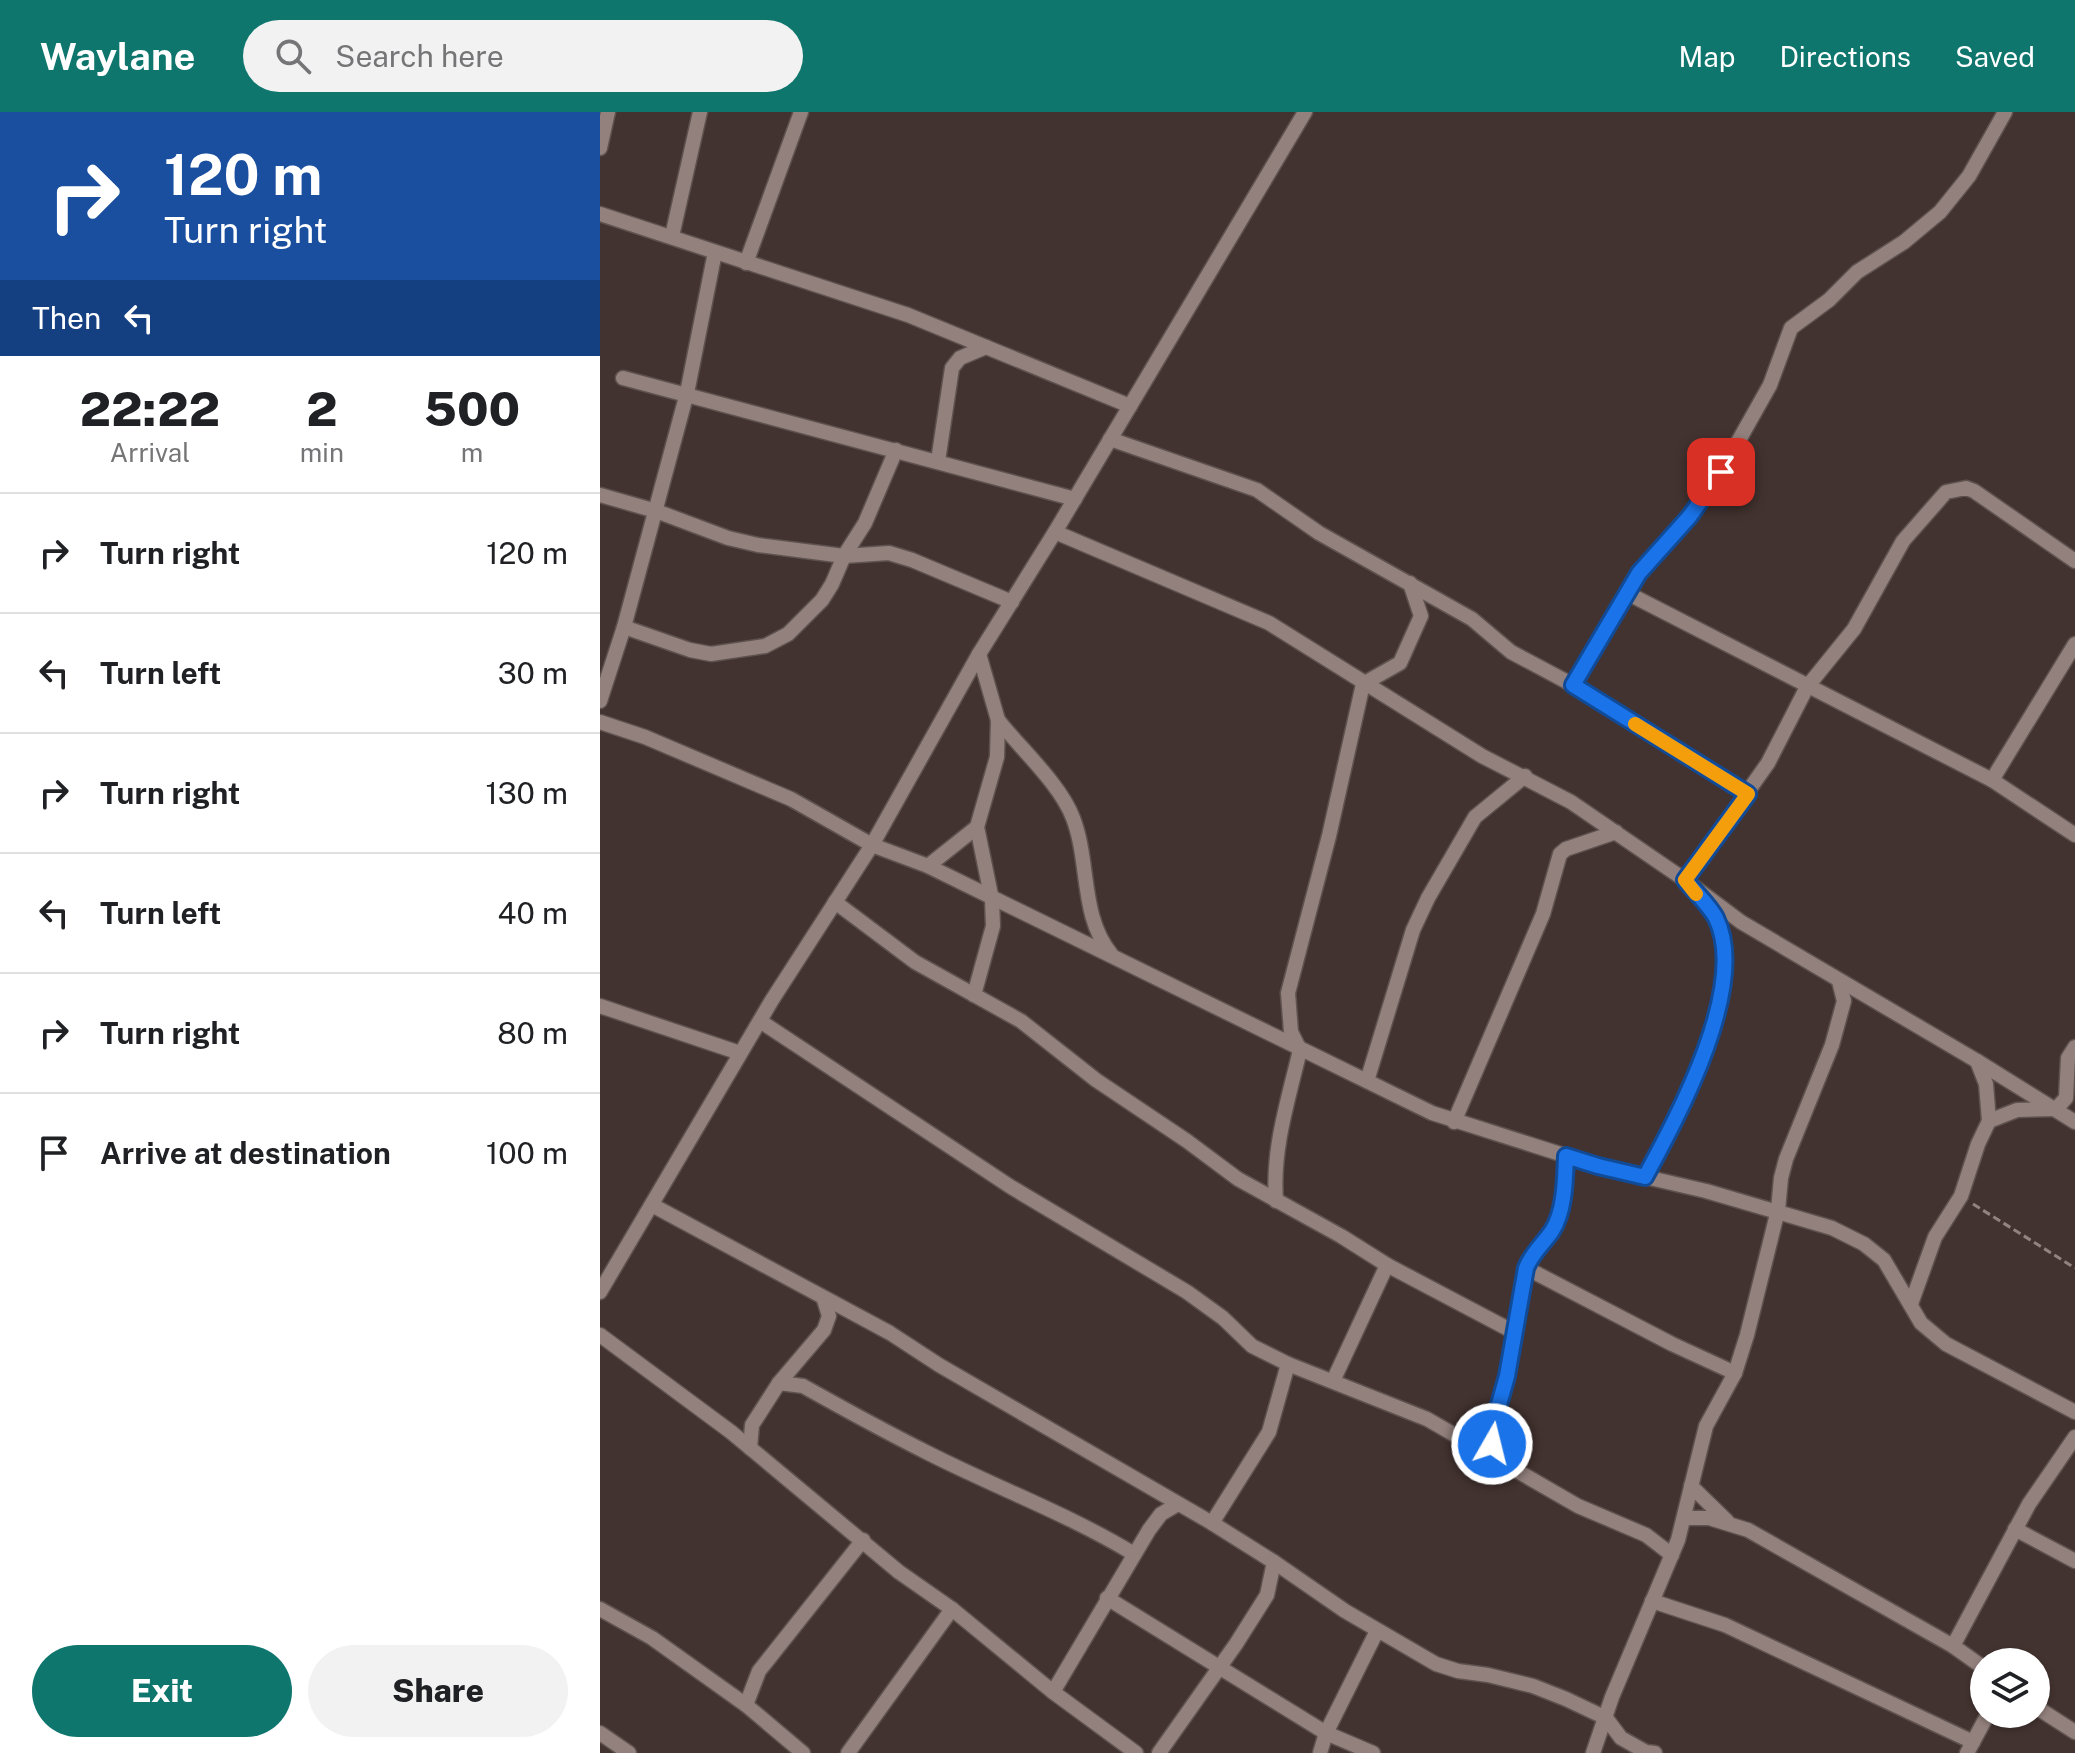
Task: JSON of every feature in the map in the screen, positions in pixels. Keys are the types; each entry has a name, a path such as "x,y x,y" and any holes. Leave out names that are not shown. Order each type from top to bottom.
{"street":[{"path":"600,148 608,112"},
{"path":"672,236 700,112"},
{"path":"746,263 801,112"},
{"path":"600,1292 740,1053 872,845 979,654 1305,112"},
{"path":"1573,685 1639,573 1690,516 1721,472 1770,385 1791,328 1829,300 1857,272 1904,242 1940,212 1969,176 2005,112"},
{"path":"600,214 908,315 1130,406"},
{"path":"600,701 624,627 687,393 715,252"},
{"path":"938,461 952,368 960,358 986,347"},
{"path":"623,378 1075,499"},
{"path":"1110,439 1257,490 1319,533 1472,619 1511,652 1573,685 1748,794"},
{"path":"624,627 690,650 711,654 765,646 788,634 822,600 865,523 896,450"},
{"path":"1685,880 1768,763 1807,687 1854,629 1903,541 1946,492 1966,488 1988,498 2075,561"},
{"path":"600,495 656,511 728,538 844,556 889,553 1012,602"},
{"path":"1055,532 1269,623 1482,756 1571,802 1741,922 2075,1122"},
{"path":"1276,1201 1275,1169 1279,1138 1300,1050 1291,1032 1288,993 1329,836 1363,684 1400,663 1421,616 1410,583"},
{"path":"1627,593 1992,780 2075,835"},
{"path":"1992,780 2075,644"},
{"path":"974,995 992,933 992,900 977,827 997,757 998,720 979,654"},
{"path":"998,720 1046,777 1072,814 1079,835 1095,927 1102,943 1114,957"},
{"path":"600,722 645,737 791,799 872,845 928,866 1300,1050 1454,1122 1598,1166 1778,1210 1832,1228 1864,1244 1884,1260 1921,1323 1946,1344 2075,1412"},
{"path":"1367,1081 1413,930 1428,898 1475,817 1525,776"},
{"path":"928,866 977,827"},
{"path":"1454,1122 1543,914 1560,854 1566,849 1616,832"},
{"path":"1645,1177 1678,1116 1715,1018 1725,976 1725,950 1716,918 1685,880"},
{"path":"835,902 915,962 1021,1021 1096,1080 1238,1179 1387,1265 1514,1332"},
{"path":"1593,1753 1685,1518 1706,1426 1735,1373 1778,1210 1786,1159 1827,1064 1844,1001 1839,981"},
{"path":"1844,1001 1861,994"},
{"path":"600,1006 740,1053"},
{"path":"760,1021 1011,1187 1187,1292 1223,1318 1252,1346 1288,1364 1427,1419 1578,1506 1646,1535 1672,1555"},
{"path":"1989,1121 2017,1110 2056,1109 2066,1098 2068,1058 2075,1047"},
{"path":"1911,1304 1935,1237 1961,1196 1989,1121 1986,1084 1977,1061"},
{"path":"1500,1463 1491,1433 1507,1376 1526,1268 1531,1256 1553,1230 1559,1215 1566,1156"},
{"path":"652,1205 890,1333 939,1365 1212,1523 1377,1631 1436,1664 1533,1686 1606,1718 1621,1738 1646,1752 1655,1753"},
{"path":"1333,1381 1387,1265"},
{"path":"1526,1268 1735,1373"},
{"path":"750,1448 752,1425 779,1383 824,1330 829,1316 824,1300"},
{"path":"600,1335 731,1432 899,1572 952,1609 1053,1692 1136,1753"},
{"path":"797,1362 803,1386"},
{"path":"1212,1523 1269,1432 1288,1364"},
{"path":"779,1383 803,1386 929,1454 1094,1530 1134,1554"},
{"path":"731,1432 752,1425"},
{"path":"1953,1646 2015,1529 2075,1437"},
{"path":"1691,1486 1730,1524"},
{"path":"1053,1692 1134,1554 1161,1514 1178,1504"},
{"path":"1685,1518 1709,1518 1730,1524 1784,1548 1970,1658"},
{"path":"2015,1529 2075,1561"},
{"path":"746,1705 759,1671 863,1540"},
{"path":"1159,1753 1267,1595 1274,1562"},
{"path":"1107,1598 1326,1733 1373,1753"},
{"path":"1652,1601 1725,1625 1970,1748 1981,1728"},
{"path":"600,1609 652,1638 746,1705 803,1753"},
{"path":"848,1753 952,1609"},
{"path":"1320,1753 1326,1733 1377,1631"},
{"path":"2050,1716 2075,1732"},
{"path":"600,1733 629,1753"}],"path":[{"path":"1961,1196 2075,1268"}],"slow traffic":[{"path":"1635,724 1748,794 1685,880 1696,894"}],"route":[{"path":"1492,1444 1493,1420 1507,1376 1526,1268 1531,1256 1553,1230 1559,1215 1566,1156 1645,1177 1678,1116 1715,1018 1725,976 1725,950 1716,918 1685,880 1748,794 1573,685 1639,573 1690,516 1721,472"}]}
